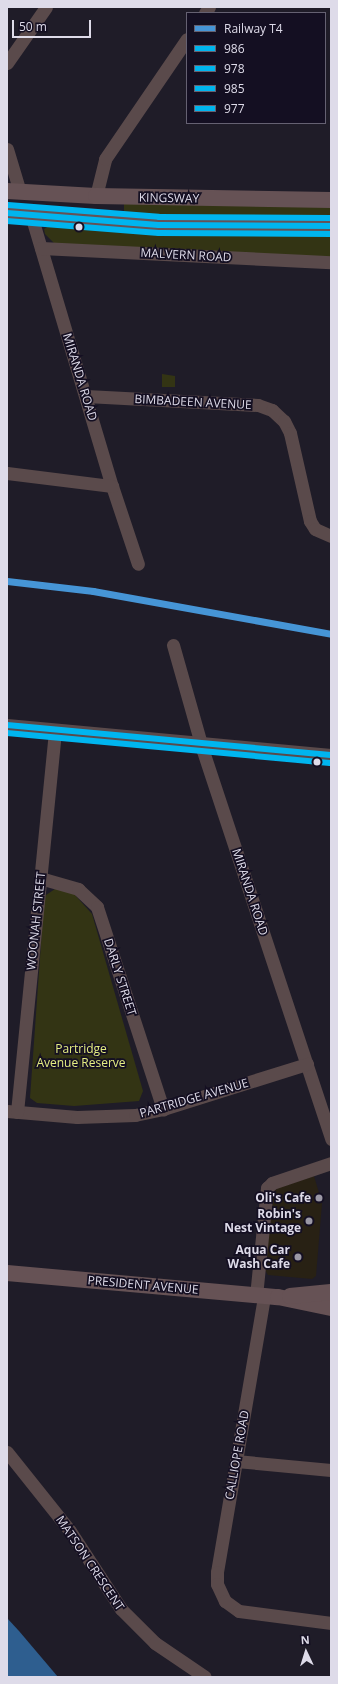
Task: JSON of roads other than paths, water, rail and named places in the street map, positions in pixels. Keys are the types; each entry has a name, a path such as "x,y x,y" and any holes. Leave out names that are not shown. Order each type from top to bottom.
{"main road":[{"name":"KINGSWAY","path":"14,192 96,196 331,200"},
{"name":"MIRANDA ROAD","path":"14,192 32,216"},
{"path":"7,213 159,225 331,226"},
{"name":"PRESIDENT AVENUE","path":"7,1273 266,1297 331,1308"},
{"name":"PRESIDENT AVENUE","path":"266,1297 331,1292"}],"street":[{"path":"7,63 46,7"},
{"path":"96,196 105,159 186,40"},
{"path":"7,149 14,192"},
{"name":"MIRANDA ROAD","path":"32,216 112,486 138,564"},
{"name":"MALVERN ROAD","path":"41,248 331,262"},
{"name":"BIMBADEEN AVENUE","path":"86,396 258,405 272,410 284,421 290,433 310,521 315,530 331,536"},
{"path":"7,473 112,486"},
{"name":"MIRANDA ROAD","path":"173,645 200,743 331,1139"},
{"path":"7,725 331,755"},
{"name":"WOONAH STREET","path":"12,1112 40,878 55,730"},
{"name":"DARLY STREET","path":"40,878 78,889 97,907 163,1109"},
{"name":"PARTRIDGE AVENUE","path":"12,1112 98,1117 163,1109 307,1064"},
{"name":"CALLIOPE ROAD","path":"331,1162 272,1183 267,1188 266,1297 236,1461 217,1578 222,1596 234,1608 245,1613 331,1623"},
{"name":"MATSON CRESCENT","path":"7,1452 70,1531 121,1609 155,1643 205,1677"},
{"path":"236,1461 331,1470"}],"water":[{"path":"7,1618 19,1631 58,1677 7,1677"}],"rail line":[{"name":"T4","path":"7,581 93,591 331,634"}],"place":[{"name":"Oli's Cafe","path":"319,1198"},
{"name":"Robin's Nest Vintage","path":"309,1221"},
{"name":"Aqua Car Wash Cafe","path":"298,1257"}],"park label":[{"name":"Partridge Avenue Reserve","path":"81,1056"}]}
